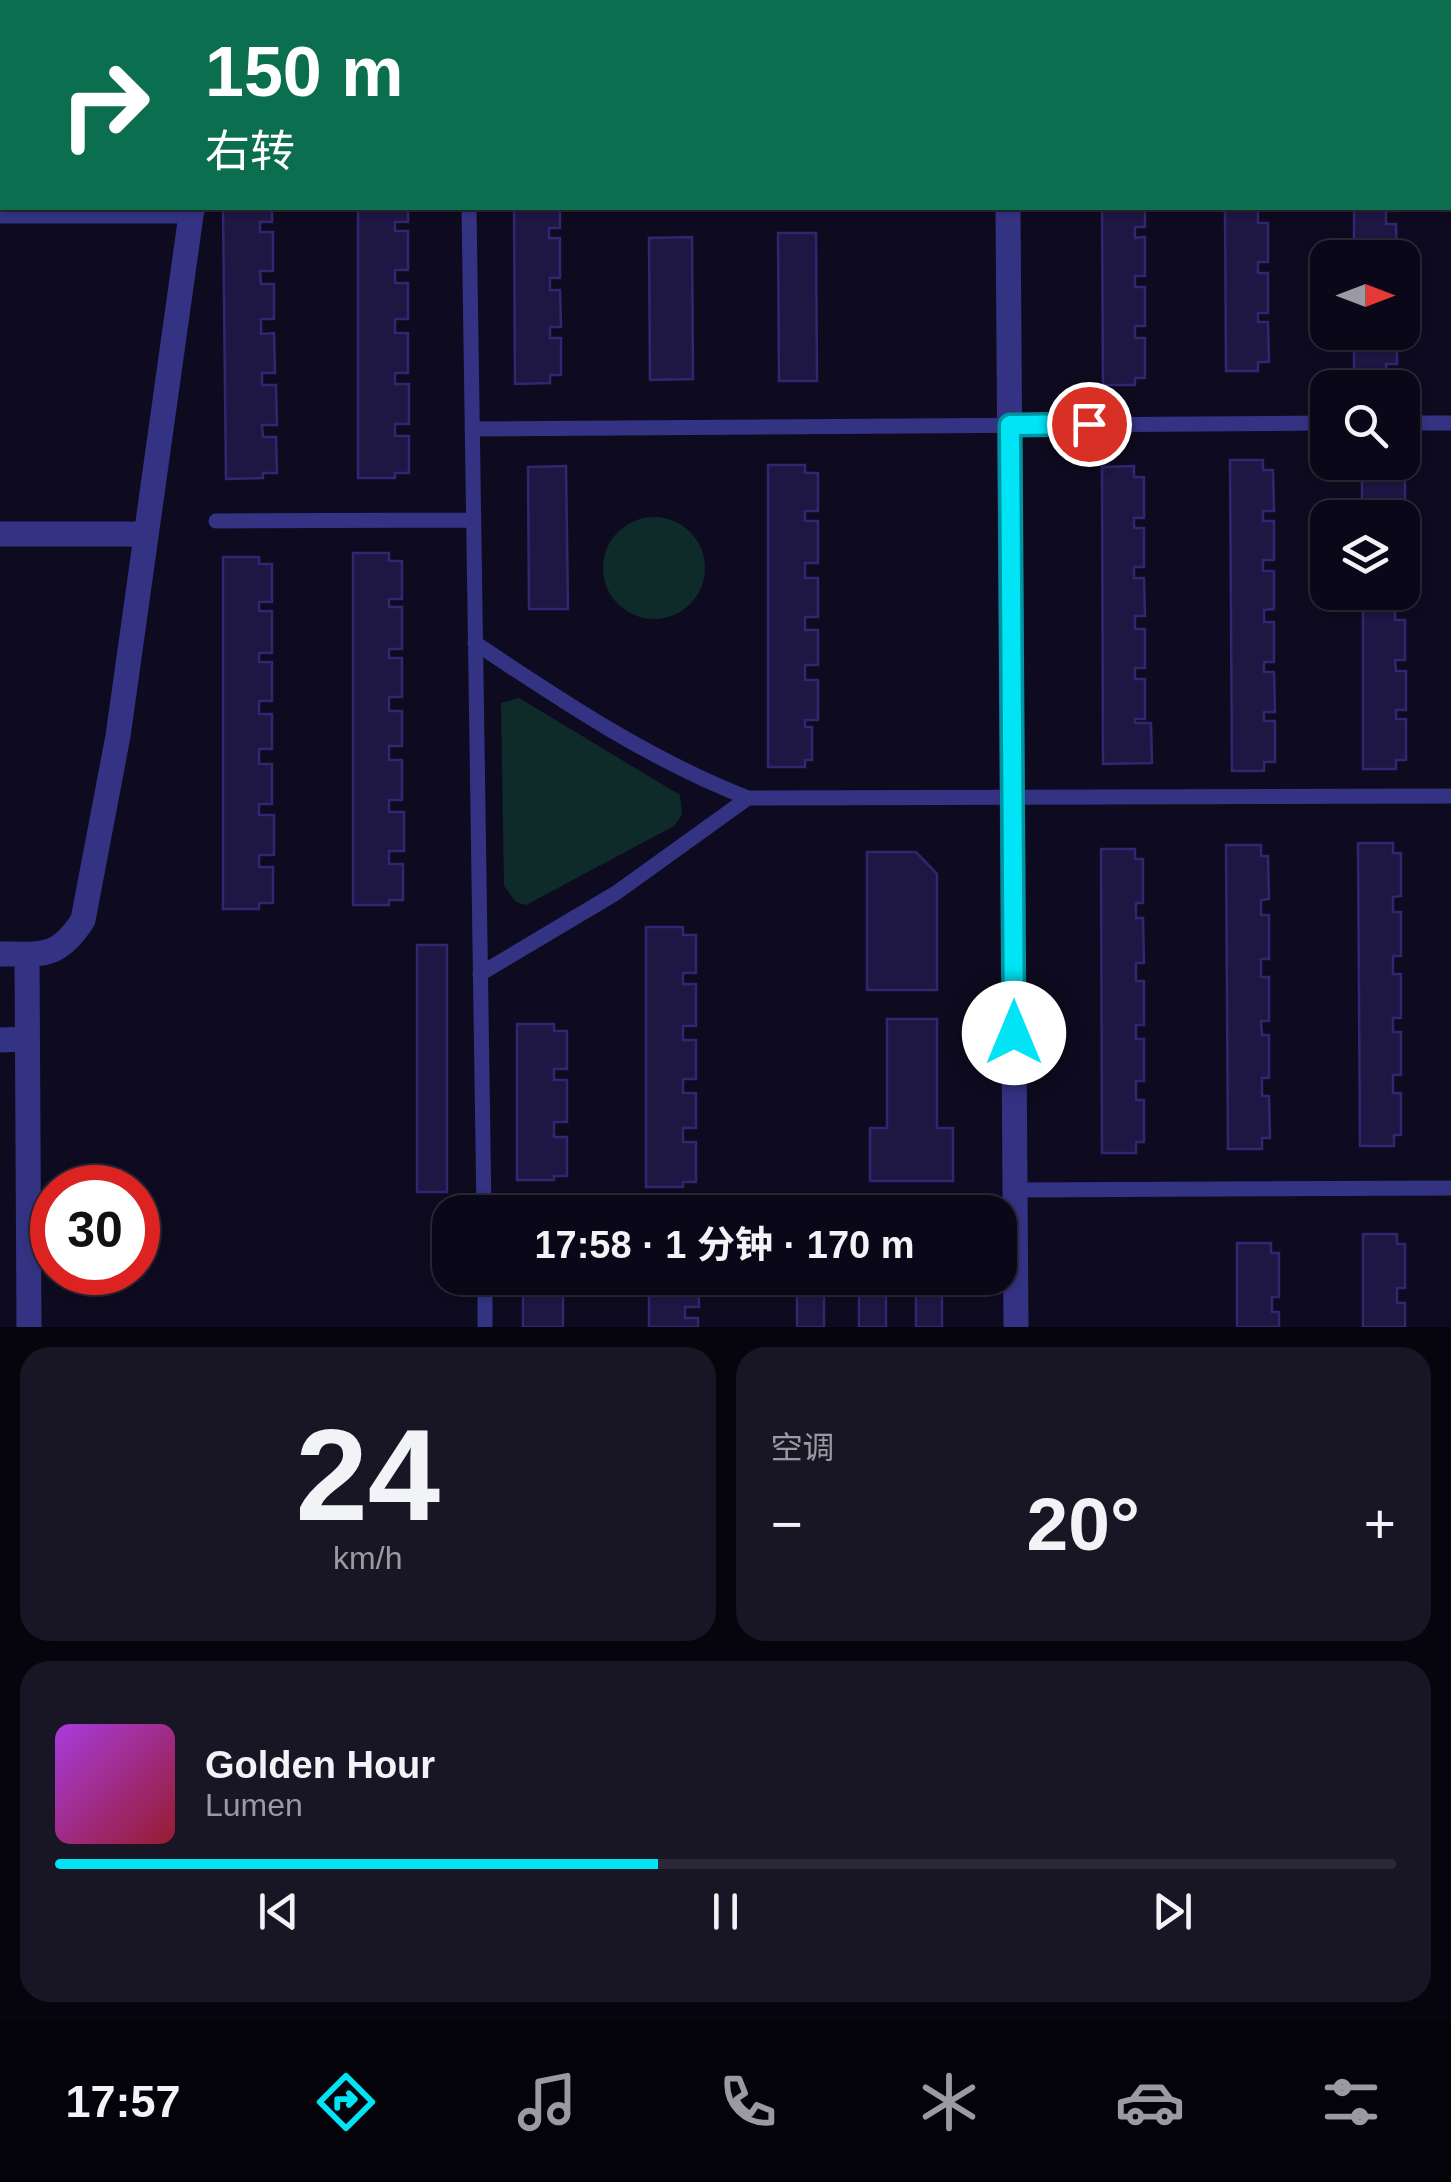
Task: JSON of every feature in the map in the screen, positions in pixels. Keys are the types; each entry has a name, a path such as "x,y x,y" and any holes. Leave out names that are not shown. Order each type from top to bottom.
{"street":[{"path":"0,211 96,210"},
{"path":"0,954 52,953 70,941 83,920 118,736 192,210"},
{"path":"1008,210 1015,1195"},
{"path":"0,534 146,534"},
{"path":"27,954 29,1327"},
{"path":"0,1040 27,1039"},
{"path":"1016,1295 1016,1327"}],"lane":[{"path":"469,210 484,1195"},
{"path":"472,428 1310,423"},
{"path":"1420,423 1451,423"},
{"path":"216,521 474,520"},
{"path":"475,643 572,708 700,779 748,798 1451,796"},
{"path":"480,974 616,892 748,798"},
{"path":"1017,1199 1451,1188"},
{"path":"485,1295 486,1327"}],"green space":[{"path":"654,517 673,521 690,532 701,549 705,568 701,587 690,604 673,615 654,619 635,615 618,604 607,587 603,568 607,549 618,532 635,521"},
{"path":"519,698 680,795 682,815 674,826 526,905 516,902 504,886 501,703"}],"building":[{"path":"223,210 272,210 272,222 260,222 260,232 273,232 273,271 260,271 261,284 274,284 274,319 261,319 261,334 274,333 275,373 262,373 262,385 276,385 277,425 262,425 263,437 276,437 277,473 263,473 263,478 226,479"},
{"path":"358,210 408,210 408,222 395,222 395,231 408,231 408,270 395,270 395,283 408,283 408,319 395,319 395,333 408,333 408,373 395,373 395,384 409,384 409,424 395,424 395,436 409,436 409,473 395,473 395,478 358,478"},
{"path":"514,210 560,210 560,228 549,228 549,238 560,238 560,278 550,278 550,290 560,290 561,327 550,327 550,338 561,338 561,375 550,375 550,383 515,384"},
{"path":"1102,210 1145,210 1145,227 1135,227 1135,238 1145,237 1145,276 1135,276 1135,287 1145,287 1145,326 1135,326 1135,338 1145,338 1145,378 1135,378 1135,385 1103,385"},
{"path":"1225,210 1258,210 1258,223 1268,223 1268,262 1258,262 1258,273 1268,273 1268,313 1258,313 1258,322 1268,322 1269,362 1258,362 1258,371 1226,371"},
{"path":"1354,210 1396,210 1386,211 1386,224 1396,224 1396,240 1354,240"},
{"path":"778,233 816,233 817,381 779,381"},
{"path":"692,237 693,379 650,380 649,238"},
{"path":"1354,350 1397,350 1397,364 1386,364 1387,370 1354,370"},
{"path":"1230,460 1263,460 1263,470 1273,470 1274,511 1263,511 1263,521 1274,521 1274,560 1263,560 1263,571 1274,571 1274,609 1264,610 1264,622 1274,622 1274,662 1264,662 1264,672 1274,672 1275,712 1264,712 1264,721 1275,721 1275,762 1264,762 1264,771 1232,771"},
{"path":"768,465 805,465 805,473 818,473 818,511 805,511 805,521 818,521 818,563 805,563 805,578 818,578 818,617 805,617 805,630 818,630 818,665 805,665 805,680 818,680 818,720 805,720 805,727 812,727 812,760 805,760 805,767 768,767"},
{"path":"566,466 568,609 529,609 528,467"},
{"path":"1134,466 1134,477 1144,477 1144,518 1134,518 1134,528 1144,528 1144,567 1134,567 1134,578 1144,578 1145,616 1135,616 1135,629 1145,629 1145,668 1135,668 1135,679 1145,679 1145,719 1135,719 1135,723 1151,723 1152,763 1103,764 1102,467"},
{"path":"1362,480 1405,480 1405,500 1362,500"},
{"path":"353,553 389,553 389,561 402,561 402,599 389,599 389,607 402,607 402,649 389,649 389,658 402,658 402,697 389,697 389,711 402,711 402,746 389,746 389,760 402,760 402,800 389,800 389,812 404,812 404,851 389,851 389,864 403,864 403,900 389,900 389,905 353,905"},
{"path":"223,557 259,557 259,564 272,564 272,602 259,602 259,611 272,611 272,653 259,653 259,662 272,662 272,701 259,701 259,714 272,714 272,749 259,749 259,764 272,764 272,804 259,804 259,815 274,815 274,855 259,855 259,867 273,867 273,903 259,903 259,909 223,909"},
{"path":"1363,610 1395,610 1395,620 1405,620 1405,660 1395,660 1396,671 1406,671 1406,710 1396,710 1396,719 1406,719 1406,760 1396,760 1396,769 1363,769"},
{"path":"1358,843 1393,843 1393,853 1401,853 1401,896 1393,897 1393,912 1401,912 1401,956 1393,956 1393,974 1401,974 1401,1018 1393,1018 1393,1032 1401,1032 1401,1075 1393,1075 1393,1093 1401,1093 1401,1135 1394,1135 1394,1146 1360,1146"},
{"path":"1226,845 1261,845 1261,856 1268,856 1269,899 1261,900 1261,915 1269,915 1269,959 1261,959 1261,977 1269,977 1269,1021 1261,1021 1262,1035 1269,1035 1269,1078 1262,1078 1262,1096 1269,1096 1270,1138 1262,1138 1262,1149 1228,1149"},
{"path":"1101,849 1135,849 1135,859 1143,859 1143,903 1136,903 1136,918 1143,918 1144,963 1136,963 1136,981 1144,981 1144,1025 1136,1025 1136,1039 1144,1039 1144,1081 1136,1081 1136,1100 1144,1100 1144,1142 1136,1142 1136,1153 1102,1153"},
{"path":"867,852 916,852 937,874 937,990 867,990"},
{"path":"646,927 683,927 683,935 696,935 696,973 683,973 683,984 696,984 696,1026 683,1026 683,1040 696,1040 696,1079 683,1079 683,1093 696,1093 696,1128 683,1128 683,1142 696,1142 696,1182 683,1182 683,1187 646,1187"},
{"path":"417,945 447,945 447,1192 417,1192"},
{"path":"887,1019 937,1019 937,1128 953,1128 953,1181 870,1181 870,1128 887,1128"},
{"path":"517,1024 554,1024 554,1031 567,1031 567,1069 554,1069 554,1080 567,1080 567,1122 554,1122 554,1137 567,1137 567,1176 554,1176 554,1180 517,1180"},
{"path":"1363,1234 1397,1234 1397,1244 1405,1244 1405,1288 1397,1288 1397,1303 1405,1303 1405,1327 1363,1327"},
{"path":"1237,1243 1271,1243 1271,1253 1279,1253 1279,1297 1272,1297 1272,1312 1279,1312 1279,1327 1237,1327"},
{"path":"523,1295 563,1295 563,1327 523,1327"},
{"path":"649,1295 699,1295 699,1307 685,1307 685,1318 698,1318 698,1327 649,1327"},
{"path":"797,1295 824,1295 824,1327 797,1327"},
{"path":"859,1295 886,1295 886,1327 859,1327"},
{"path":"916,1295 942,1295 942,1327 916,1327"}],"route":[{"path":"1014,1033 1010,425 1089,424"}]}
